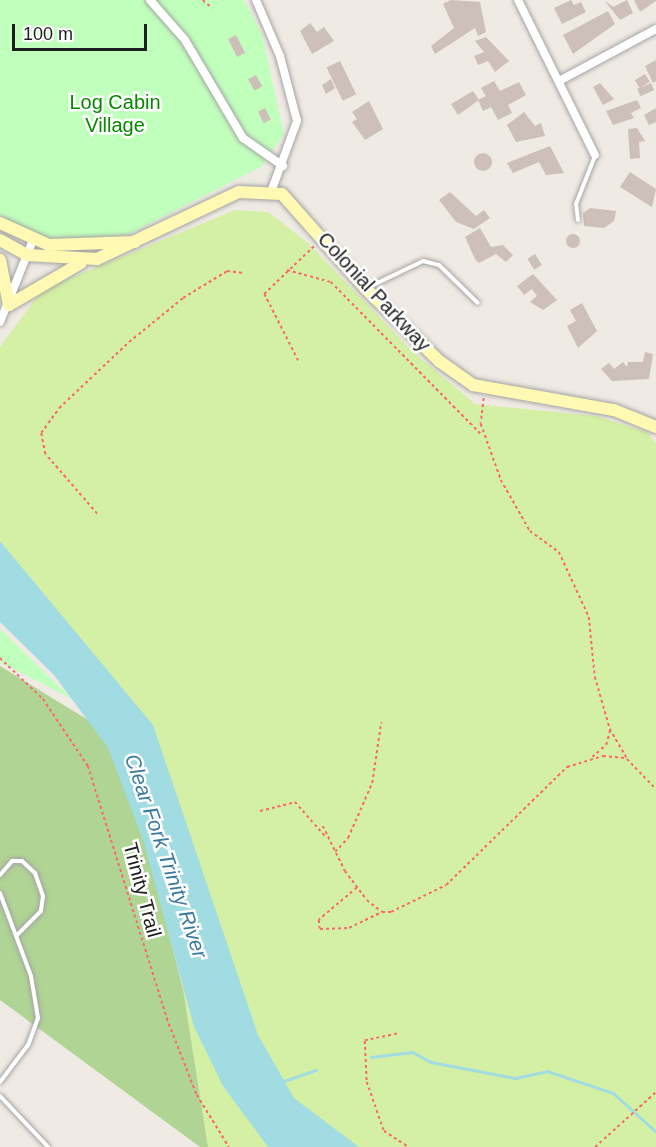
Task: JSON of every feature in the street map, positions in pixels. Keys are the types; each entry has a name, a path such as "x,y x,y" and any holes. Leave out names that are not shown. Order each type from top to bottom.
{"street":[{"path":"150,0 185,40 243,138 283,166"},
{"path":"9,305 91,259 136,242 239,192 271,192 297,129 293,94 256,0"},
{"path":"518,0 595,155"},
{"path":"559,81 656,29"},
{"name":"Colonial Parkway","path":"271,192 288,199 366,289 439,361 485,389 614,410 656,427"},
{"path":"0,223 33,240 67,248 136,242"},
{"path":"0,240 27,255 91,259"},
{"path":"0,322 9,305 33,240"},
{"path":"0,260 9,305"}],"lane":[{"path":"578,220 576,204 595,155"},
{"path":"366,289 423,261 439,265 477,303"},
{"path":"0,875 12,861 22,861 35,873 43,896 41,911 17,935"},
{"path":"0,893 17,935 38,1018 28,1045 0,1082"},
{"path":"0,1096 48,1147"}],"path":[{"path":"203,0 212,8"},
{"path":"298,361 264,294 323,237"},
{"path":"287,270 331,282 484,438 518,514 569,569 595,643 595,677 610,729 627,759 656,789"},
{"path":"97,514 45,454 41,433 59,408 129,342 183,298 227,271 244,273"},
{"path":"484,438 485,389"},
{"name":"Trinity Trail","path":"0,658 43,699 88,766 168,1024 197,1095 229,1147"},
{"path":"334,853 348,838 372,783 381,723"},
{"path":"358,887 319,920 320,929 357,926 382,912 446,885 567,767 591,758 606,746 610,729"},
{"path":"591,758 627,759"},
{"path":"260,811 295,802 327,839"},
{"path":"323,826 334,853 358,887 382,912"},
{"path":"397,1034 365,1041 367,1082 384,1131 408,1147"},
{"path":"595,1147 656,1092"}],"green space":[{"name":"Log Cabin Village","path":"0,0 244,0 262,34 284,134 261,167 129,234 77,244 37,237 0,215"},
{"path":"235,210 268,212 308,243 412,351 475,404 596,416 647,432 656,444 656,1147 208,1147 183,989 236,970 0,541 0,347 42,290"},
{"path":"0,629 72,699 0,662"},
{"path":"0,666 119,739 183,989 208,1147 200,1147 0,1000"}],"water":[{"name":"Clear Fork Trinity River","path":"0,541 153,725 258,1035 294,1098 359,1147 268,1147 223,1086 194,1027 143,840 108,748 54,675 0,622"}],"building":[{"path":"451,0 480,2 486,32 478,36 475,28 435,54 431,46 454,28 443,4"},
{"path":"571,0 574,5 581,2 586,12 562,24 554,8"},
{"path":"604,0 613,7 627,0 633,13 620,20"},
{"path":"634,0 656,0 656,1 640,12"},
{"path":"608,11 615,24 573,54 563,35"},
{"path":"310,23 317,32 324,27 334,41 312,54 300,31"},
{"path":"236,35 245,53 237,57 228,39"},
{"path":"486,37 509,61 495,72 488,61 478,65 474,56 484,52 475,41"},
{"path":"656,60 656,81 653,83 645,66"},
{"path":"340,61 356,94 343,101 327,68"},
{"path":"645,74 650,82 640,88 635,80"},
{"path":"256,75 262,86 254,91 248,79"},
{"path":"331,79 335,88 326,94 322,85"},
{"path":"494,81 500,91 519,82 526,95 508,105 512,113 498,120 491,107 483,111 478,100 486,96 481,88"},
{"path":"600,83 614,99 603,105 593,87"},
{"path":"651,83 654,90 640,96 637,89"},
{"path":"473,91 479,100 458,115 451,104"},
{"path":"637,100 641,108 631,113 634,118 613,125 606,111"},
{"path":"369,101 383,129 365,140 352,122 357,119 352,112"},
{"path":"265,108 271,120 264,123 258,112"},
{"path":"656,108 656,122 649,125 644,115"},
{"path":"524,112 535,126 541,123 545,136 516,142 507,125"},
{"path":"637,128 645,141 639,142 640,158 630,159 628,129"},
{"path":"550,146 564,173 546,175 539,162 513,173 507,163"},
{"path":"483,153 489,156 492,162 489,168 483,171 477,168 474,162 477,156"},
{"path":"630,172 656,189 652,207 620,187"},
{"path":"450,192 476,216 484,210 490,218 474,229 456,222 439,200"},
{"path":"590,208 616,211 614,221 604,228 584,226 583,213"},
{"path":"480,228 491,247 503,245 513,255 506,262 496,254 479,263 475,259 465,237"},
{"path":"570,234 576,234 580,241 576,248 570,248 566,244 566,238"},
{"path":"535,254 542,265 534,270 527,259"},
{"path":"533,274 557,300 543,310 530,302 537,296 532,289 524,295 517,286"},
{"path":"582,303 597,331 578,348 567,326 576,321 570,310"},
{"path":"645,352 653,354 649,379 612,381 601,369 609,363 614,369 623,362 627,367 628,362 643,362"}],"waterway":[{"path":"371,1057 412,1052 431,1062 515,1078 547,1071 613,1093 656,1132"},
{"path":"281,1082 316,1070"}]}
